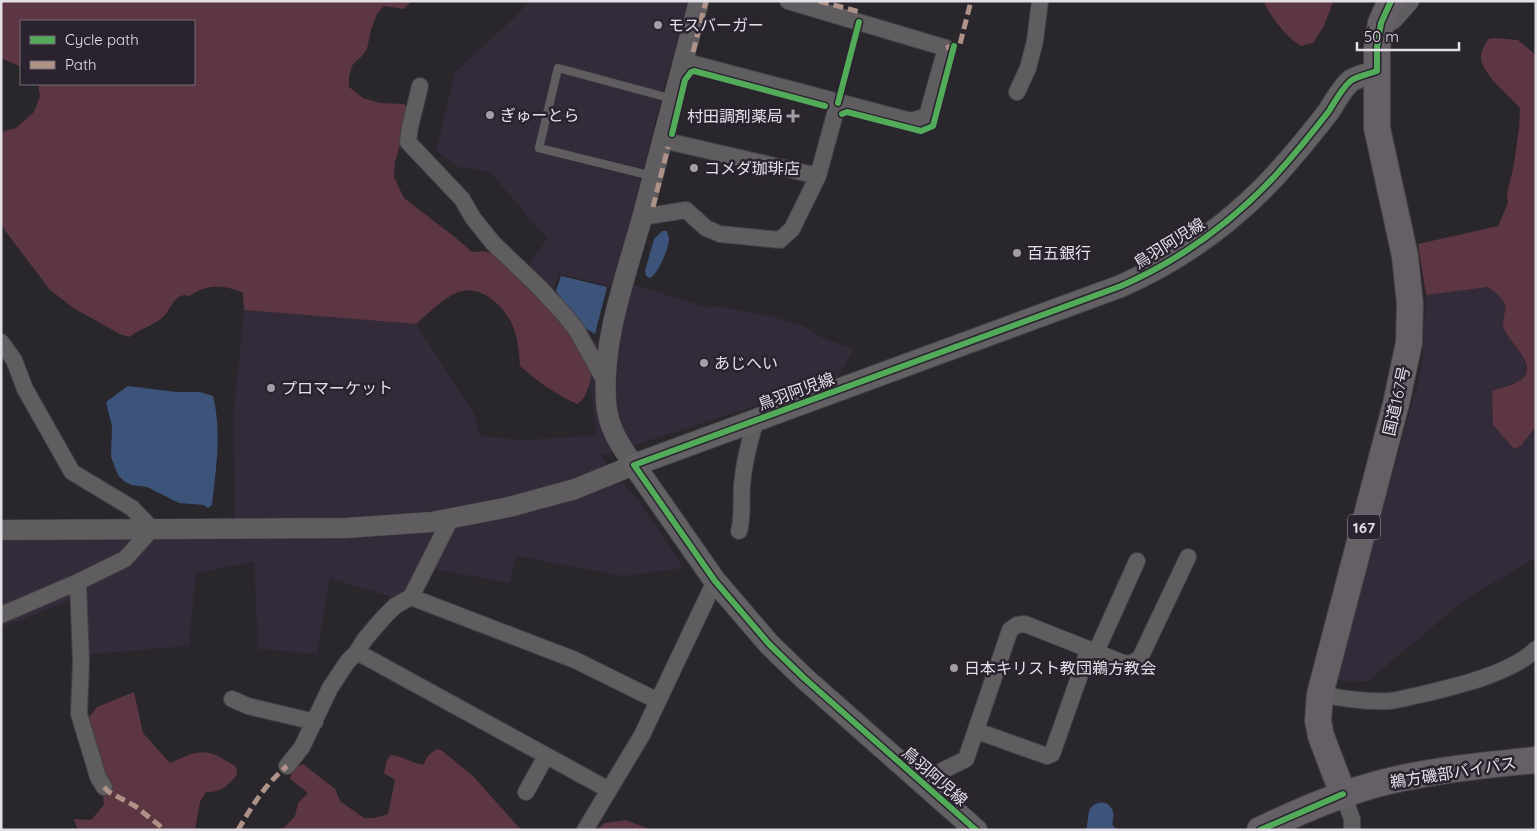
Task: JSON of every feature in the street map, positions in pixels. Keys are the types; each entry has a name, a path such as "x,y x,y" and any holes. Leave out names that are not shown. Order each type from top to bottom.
{"highway":[{"name":"国道167号","path":"1343,794 1321,736 1318,721 1320,694 1396,404 1409,343 1410,304 1404,247 1377,128 1377,47 1386,12"},
{"name":"鵜方磯部バイパス","path":"1260,830 1343,794 1383,783 1426,773 1472,766 1536,760"}],"main road":[{"name":"鳥羽阿児線","path":"976,830 804,678 769,644 715,580 634,465 1112,290 1148,274 1203,240 1252,200 1315,129 1351,81 1377,71"}],"street":[{"path":"1,530 346,528 432,522 509,507 575,489 634,465 619,445 609,423 605,381 610,339 699,1"},
{"path":"683,61 911,121 927,116 946,48 788,1"},
{"path":"1017,92 1028,68 1035,42 1040,1"},
{"path":"1386,12 1392,20 1409,1"},
{"path":"420,86 408,142 462,199 473,218 493,243 563,313 576,329 605,381"},
{"path":"642,217 686,210 706,228 720,234 780,240 792,229 818,176 838,103"},
{"path":"662,140 818,176"},
{"path":"1,342 14,360 25,389 72,472 132,508 152,529"},
{"path":"739,531 746,452 756,420"},
{"path":"287,766 302,747 330,688 340,672 384,617 395,606 411,597 452,518"},
{"path":"1,615 78,582 124,559 152,529"},
{"path":"927,787 942,771 966,759 977,732 1010,630 1017,625 1025,624 1126,664 1134,662 1140,658 1188,557"},
{"path":"977,732 1047,756 1052,754 1092,650 1137,561"},
{"path":"585,830 642,735 715,580"},
{"path":"78,582 81,662 79,714 98,777 104,787"},
{"path":"411,597 575,660 658,701"},
{"path":"1320,694 1366,701 1392,700 1442,690 1506,668 1530,655 1536,649"},
{"path":"357,652 609,790"},
{"path":"232,699 248,706 314,722"},
{"path":"526,792 546,756"},
{"path":"1343,794 1352,819 1352,830"}],"lane":[{"path":"652,176 539,148 558,68 673,99"}],"shaded area":[{"path":"1,1 412,1 404,9 384,6 377,14 367,49 353,64 349,76 349,87 363,98 380,103 404,104 410,111 395,162 394,177 404,198 472,252 484,251 500,256 580,336 596,345 591,378 586,394 577,404 540,382 520,366 516,334 508,317 489,297 473,291 465,290 456,293 440,303 416,324 244,310 243,293 229,288 209,287 189,296 180,296 160,319 129,337 75,309 50,290 1,224 1,135 4,131 16,128 34,112 40,96 38,85 195,85 195,20 20,20 20,67 1,58"},
{"path":"529,1 689,1 662,95 616,279 709,308 717,306 774,317 804,326 821,337 854,349 839,376 752,407 601,456 638,500 684,568 623,576 516,556 510,583 422,567 401,600 330,578 317,654 258,649 254,562 196,573 189,646 81,655 71,600 1,628 1,521 235,520 233,420 244,310 416,324 474,413 480,436 526,440 597,435 590,384 596,345 613,287 559,274 553,291 527,268 547,239 490,172 458,167 436,151 455,72 516,16"},
{"path":"1263,1 1333,2 1324,26 1313,43 1301,46 1279,26"},
{"path":"1488,39 1518,40 1536,55 1536,426 1521,446 1514,449 1493,425 1492,391 1520,380 1526,374 1527,369 1524,358 1503,326 1505,306 1503,301 1498,294 1488,287 1426,295 1418,244 1498,226 1508,203 1507,194 1514,164 1520,108 1489,75 1481,61 1481,54"},
{"path":"1488,287 1502,296 1506,304 1505,332 1524,358 1527,370 1520,381 1492,391 1493,425 1514,449 1521,446 1536,426 1536,558 1466,599 1368,681 1351,682 1335,679 1417,386 1422,361 1426,295"},
{"path":"134,692 143,733 170,763 189,755 204,752 218,756 236,767 237,775 227,785 220,790 206,792 200,802 195,830 78,830 74,819 91,820 104,805 102,787 87,720 97,707"},
{"path":"436,749 441,750 474,777 521,830 282,830 295,816 298,803 308,793 290,779 294,770 300,765 303,764 335,789 340,801 364,818 374,818 388,814 395,780 384,773 387,760 391,755 423,765 428,756"},
{"path":"626,820 651,830 596,830 605,823"}],"water":[{"path":"662,231 667,231 669,243 660,266 650,278 646,276 645,271 654,239"},
{"path":"561,276 607,287 595,334 579,324 556,291"},
{"path":"128,386 176,392 200,392 213,396 218,437 212,505 208,508 204,505 179,503 147,487 125,482 118,475 111,457 112,426 106,402"}],"waterway":[{"path":"1101,815 1114,830"},
{"path":"1099,830 1101,815"}],"marked path":[{"path":"693,52 706,1"},
{"path":"819,1 860,12"},
{"path":"946,48 960,44 971,1"},
{"path":"653,207 668,147"},
{"path":"238,830 260,795 287,766"},
{"path":"104,787 109,792 135,806 165,830"}],"cycle path":[{"path":"976,830 804,678 769,644 715,581 634,465 1121,286 1143,276 1184,252 1241,209 1275,176 1323,119 1349,82 1377,71 1377,47 1381,23 1391,1"},
{"path":"838,103 859,22"},
{"path":"842,114 847,112 921,131 933,126 954,46"},
{"path":"672,134 685,80 694,71 825,106"},
{"path":"1260,830 1343,794"}],"place":[{"name":"モスバーガー","path":"658,25"},
{"name":"ぎゅーとら","path":"490,115"},
{"name":"村田調剤薬局","path":"793,116"},
{"name":"コメダ珈琲店","path":"694,168"},
{"name":"百五銀行","path":"1017,253"},
{"name":"あじへい","path":"704,363"},
{"name":"プロマーケット","path":"271,388"},
{"name":"日本キリスト教団鵜方教会","path":"954,668"}]}
